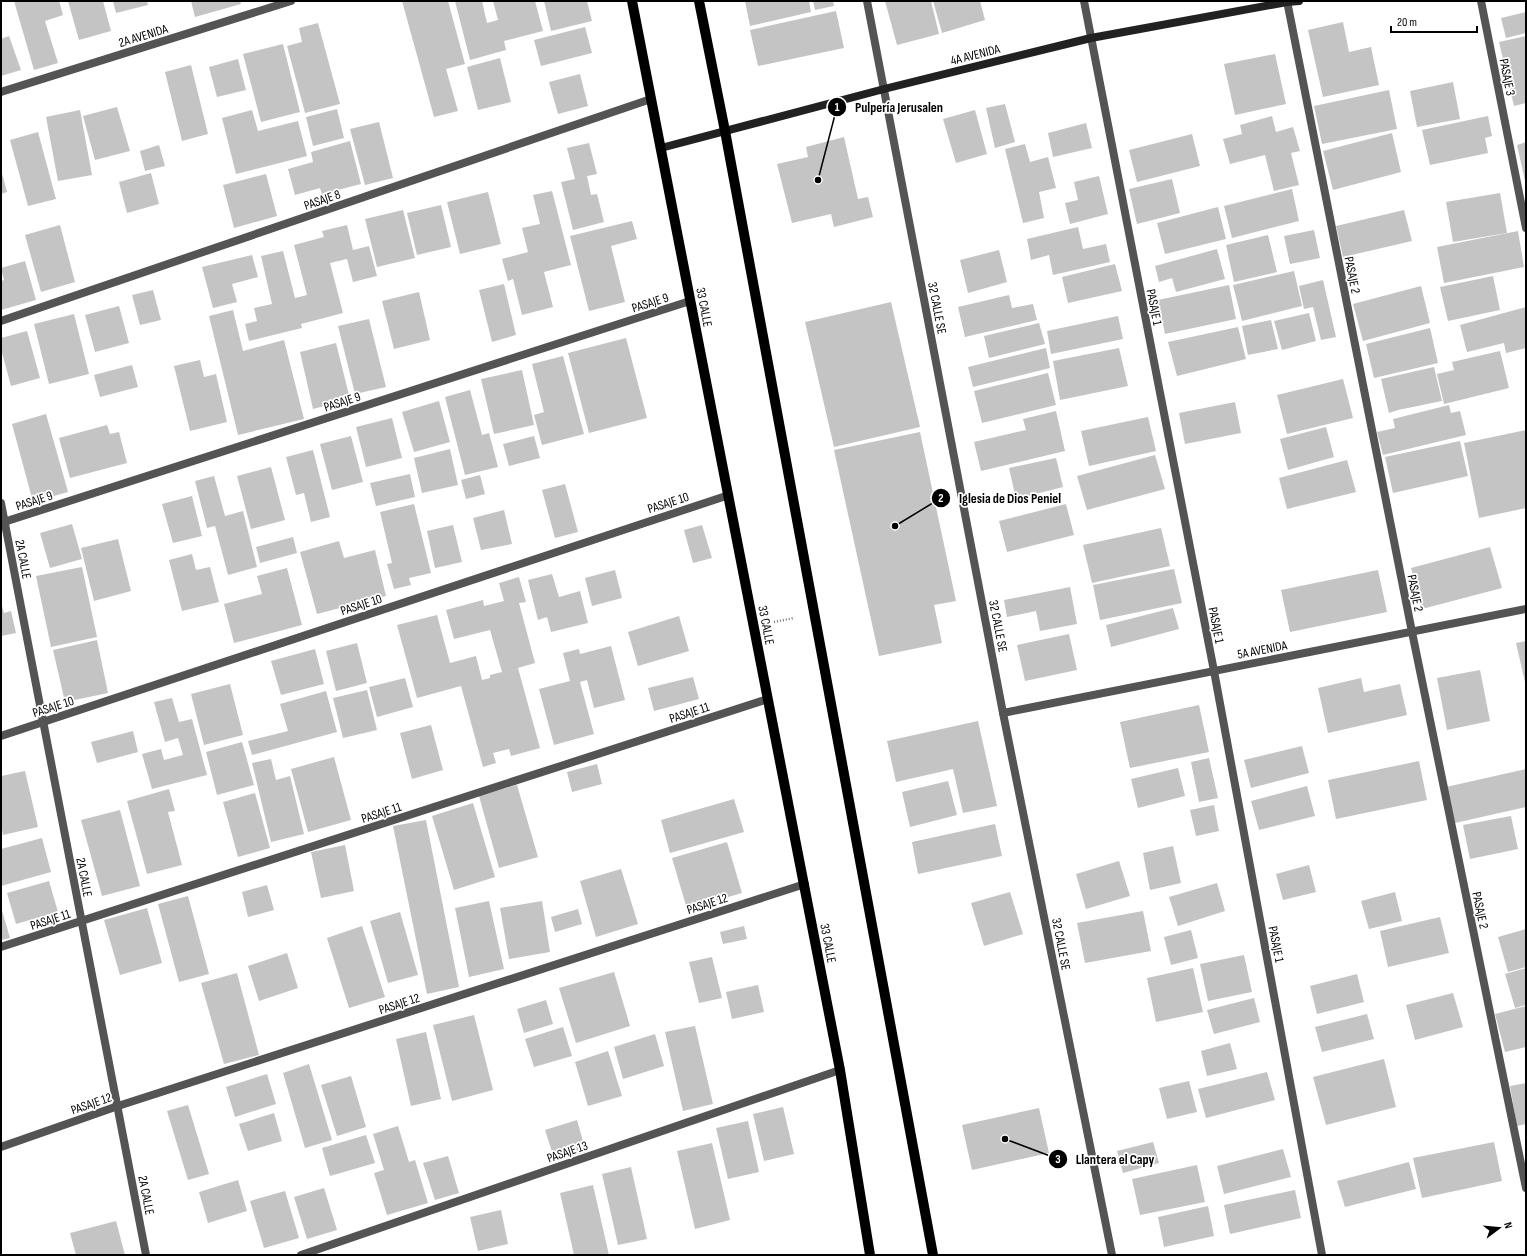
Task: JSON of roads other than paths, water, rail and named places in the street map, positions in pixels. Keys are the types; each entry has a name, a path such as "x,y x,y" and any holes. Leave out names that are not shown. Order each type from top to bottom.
{"main road":[{"name":"33 CALLE","path":"632,1 805,884 840,1070 870,1255"},
{"path":"698,1 725,131 932,1255"}],"street":[{"name":"2A AVENIDA","path":"1,92 292,1"},
{"name":"32 CALLE SE","path":"867,1 1003,713 1112,1255"},
{"name":"PASAJE 1","path":"1084,1 1214,671 1322,1255"},
{"name":"4A AVENIDA","path":"661,148 884,88 1091,38 1287,1 1299,1"},
{"name":"PASAJE 2","path":"1287,1 1412,632 1526,1188"},
{"name":"PASAJE 3","path":"1480,1 1526,228"},
{"name":"PASAJE 8","path":"1,321 651,99"},
{"name":"PASAJE 9","path":"3,523 690,302"},
{"name":"PASAJE 10","path":"1,736 728,495"},
{"name":"2A CALLE","path":"1,503 3,523 146,1255"},
{"name":"5A AVENIDA","path":"1003,713 1526,609"},
{"name":"PASAJE 11","path":"1,947 768,699"},
{"name":"PASAJE 12","path":"1,1147 118,1106 805,884"},
{"name":"PASAJE 13","path":"301,1255 840,1070"}],"place":[{"name":"Pulpería Jerusalen","path":"818,180"},
{"name":"Iglesia de Dios Peniel","path":"895,526"},
{"name":"Llantera el Capy","path":"1005,1139"}]}
